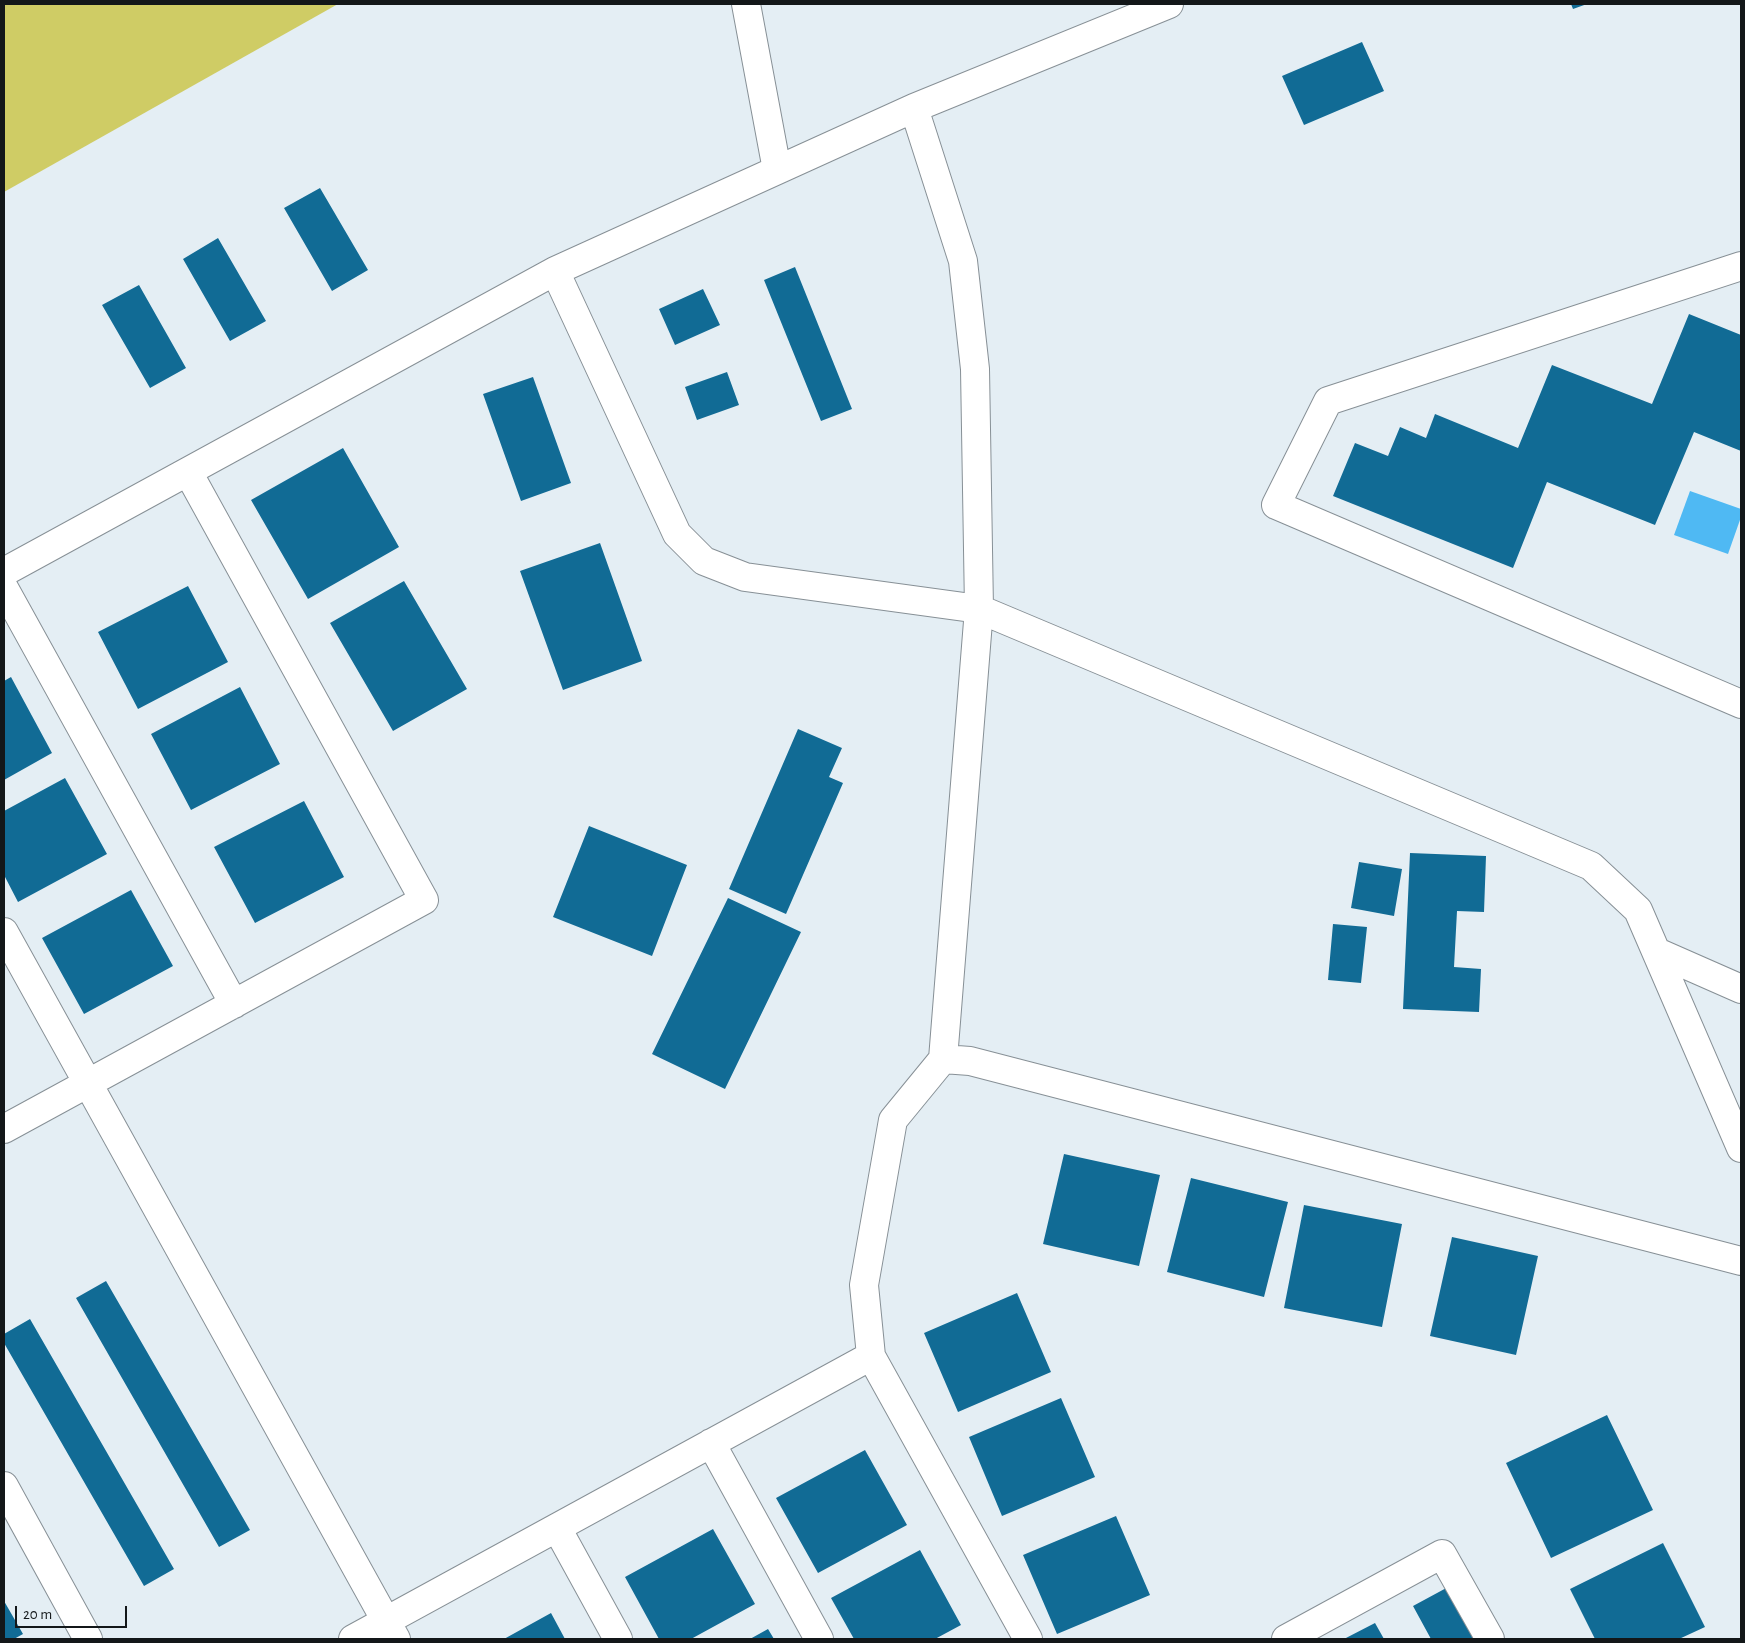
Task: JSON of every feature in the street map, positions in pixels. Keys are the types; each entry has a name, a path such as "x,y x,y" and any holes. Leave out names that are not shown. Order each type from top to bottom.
{"lane":[{"path":"746,4 776,170"},
{"path":"4,572 555,271 914,108 1169,4"},
{"path":"914,108 963,260 975,369 979,609 943,1059 893,1120 864,1285 871,1356 1028,1639"},
{"path":"1741,266 1328,401 1276,505 1741,704"},
{"path":"555,271 676,534 704,561 745,577 979,609 1590,866 1638,910 1741,1148"},
{"path":"4,1129 424,900 188,472"},
{"path":"4,588 234,1004"},
{"path":"4,932 391,1630"},
{"path":"1657,952 1741,989"},
{"path":"943,1059 970,1061 1741,1261"},
{"path":"353,1639 391,1630 557,1528 871,1356"},
{"path":"711,1444 819,1639"},
{"path":"4,1486 88,1639"},
{"path":"557,1528 618,1639"},
{"path":"1286,1639 1442,1554 1490,1639"}],"shaded area":[{"path":"4,4 338,4 4,192"}],"water":[{"path":"1690,491 1741,509 1741,517 1728,554 1674,535"}],"building":[{"path":"1571,4 1587,4 1573,9"},
{"path":"1362,42 1384,91 1304,125 1282,76"},
{"path":"320,188 368,270 332,291 284,208"},
{"path":"218,238 266,321 230,341 183,259"},
{"path":"795,267 852,409 821,421 764,280"},
{"path":"139,285 186,368 150,388 102,305"},
{"path":"703,289 720,325 675,345 659,309"},
{"path":"1689,314 1741,335 1741,451 1694,432 1655,525 1547,482 1513,568 1333,496 1355,443 1388,456 1400,427 1426,438 1435,414 1518,448 1552,365 1652,404"},
{"path":"727,372 739,405 697,420 685,387"},
{"path":"533,377 571,483 521,501 483,394"},
{"path":"343,448 399,547 308,599 251,500"},
{"path":"600,543 642,661 563,690 520,571"},
{"path":"404,581 467,689 393,731 330,623"},
{"path":"188,586 228,662 138,709 98,632"},
{"path":"11,677 52,753 4,780 4,681"},
{"path":"240,687 280,764 191,810 151,734"},
{"path":"798,729 842,748 829,777 843,783 786,914 729,889"},
{"path":"65,778 107,854 18,902 4,875 4,811"},
{"path":"304,801 344,877 255,923 214,847"},
{"path":"589,826 687,865 652,956 553,917"},
{"path":"1410,853 1486,856 1484,912 1457,911 1454,967 1481,969 1479,1012 1403,1009"},
{"path":"1359,862 1402,869 1394,916 1351,908"},
{"path":"131,890 173,966 84,1014 42,938"},
{"path":"728,898 801,932 725,1089 652,1054"},
{"path":"1333,924 1367,927 1361,983 1328,980"},
{"path":"1064,1154 1160,1175 1139,1266 1043,1244"},
{"path":"1191,1178 1288,1202 1264,1297 1167,1272"},
{"path":"1304,1205 1402,1224 1382,1327 1284,1308"},
{"path":"1452,1237 1538,1256 1516,1355 1430,1336"},
{"path":"106,1281 250,1530 219,1547 76,1298"},
{"path":"1017,1293 1051,1372 958,1412 924,1333"},
{"path":"30,1319 174,1569 144,1586 4,1343 4,1334"},
{"path":"1061,1398 1095,1477 1002,1516 969,1437"},
{"path":"1607,1415 1653,1510 1551,1558 1506,1463"},
{"path":"865,1450 907,1525 818,1573 776,1498"},
{"path":"1116,1516 1150,1595 1057,1634 1023,1555"},
{"path":"713,1529 755,1604 691,1639 659,1639 625,1577"},
{"path":"1663,1543 1705,1627 1679,1639 1595,1639 1570,1589"},
{"path":"920,1550 961,1625 935,1639 854,1639 831,1598"},
{"path":"1450,1586 1479,1639 1431,1639 1413,1606"},
{"path":"4,1601 23,1634 14,1639 4,1639"},
{"path":"551,1613 565,1639 504,1639"},
{"path":"1375,1623 1384,1639 1344,1639"},
{"path":"768,1629 774,1639 750,1639"}]}
